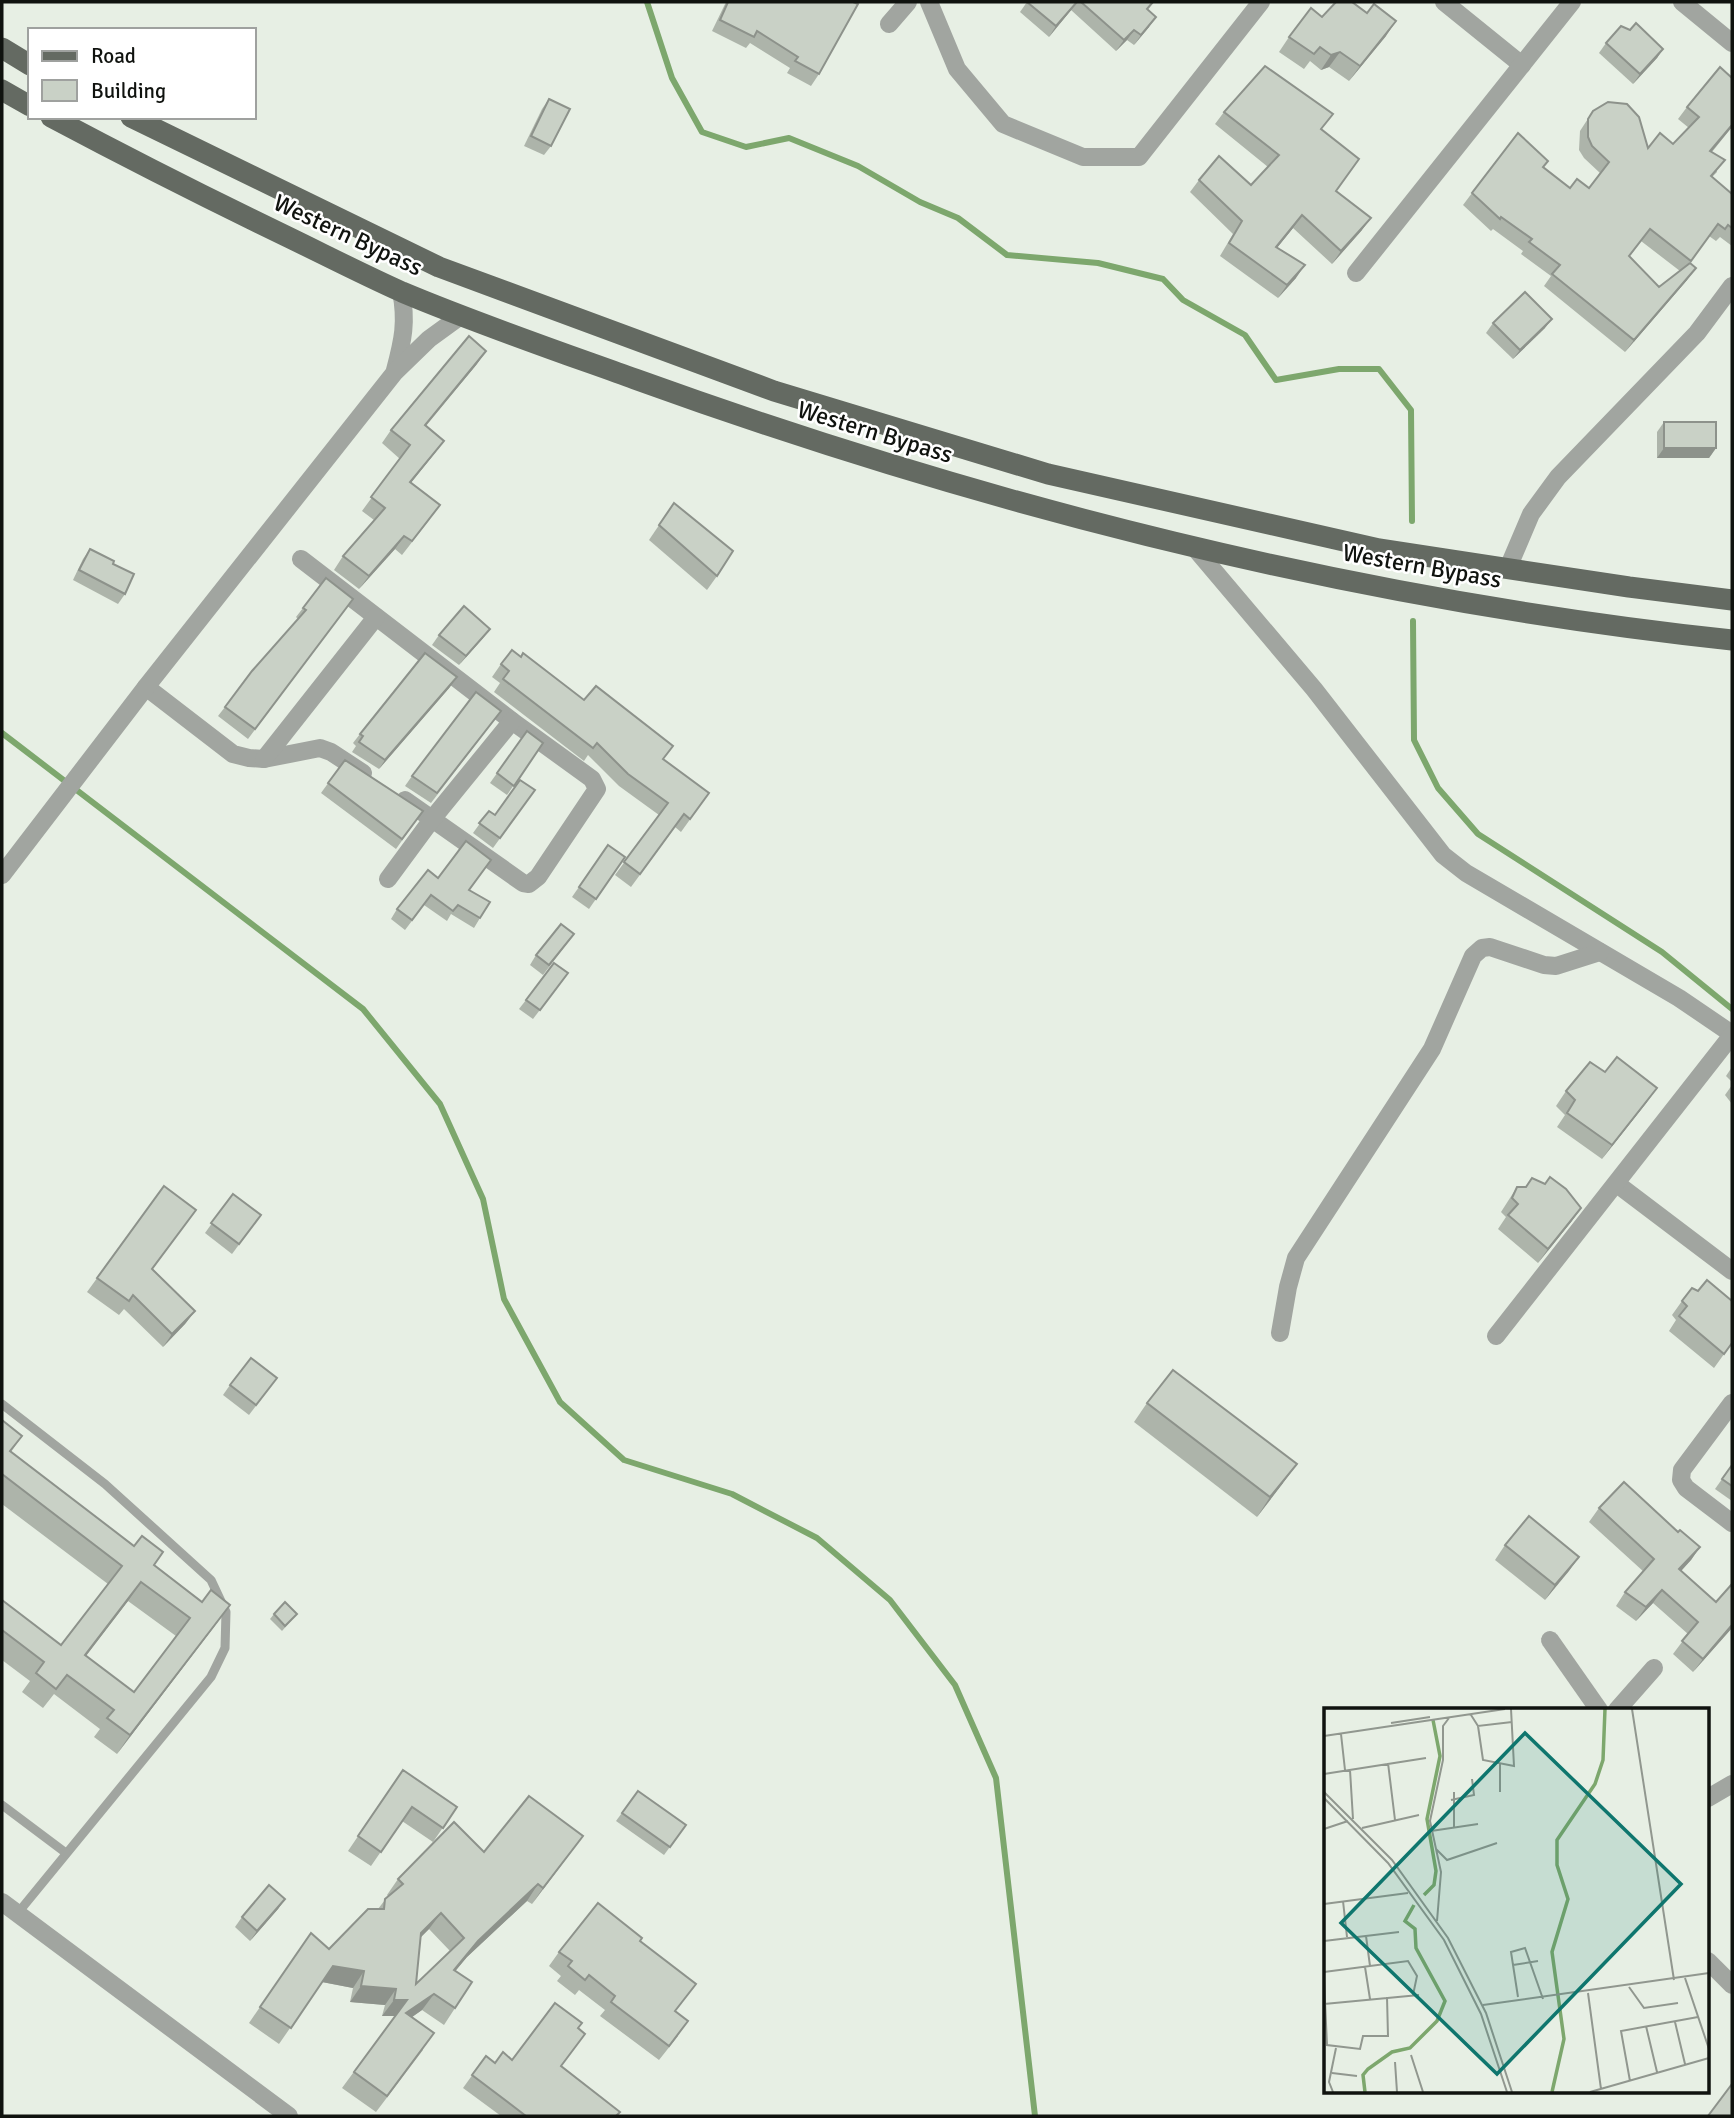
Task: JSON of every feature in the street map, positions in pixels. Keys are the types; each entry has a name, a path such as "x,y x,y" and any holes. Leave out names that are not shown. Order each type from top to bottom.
{"main road":[{"path":"2,48 28,64"},
{"path":"2,90 28,105"},
{"name":"Western Bypass","path":"55,119 167,178 401,291 762,425 1038,508 1193,546 1429,596 1626,628 1732,640"},
{"name":"Western Bypass","path":"135,119 430,263 774,391 1035,470 1379,550 1732,600"}],"street":[{"path":"889,24 908,2"},
{"path":"929,2 957,69 1003,124 1083,157 1139,157 1261,2"},
{"path":"1444,2 1522,65"},
{"path":"1356,272 1572,2"},
{"path":"1682,2 1732,43"},
{"path":"1508,568 1531,514 1558,477 1697,333 1732,286"},
{"path":"395,372 406,314 401,291"},
{"path":"2,875 146,687 395,372 429,339 462,315"},
{"path":"1193,546 1314,689 1443,855 1466,873 1600,952 1732,1035 1496,1336"},
{"path":"146,687 233,754 264,759 320,748 331,752 433,818 523,883 529,884 538,877 597,789 592,779 301,559"},
{"path":"264,759 376,617"},
{"path":"388,879 433,818 512,721"},
{"path":"1280,1333 1296,1258 1432,1049 1473,956 1482,948 1490,947 1544,965 1556,966 1600,952"},
{"path":"1616,1184 1732,1271"},
{"path":"1732,1403 1682,1471 1681,1480 1686,1488 1732,1523"},
{"path":"1550,1640 1598,1708"},
{"path":"1619,1708 1654,1668"},
{"path":"1710,1797 1732,1784"},
{"path":"2,1902 289,2116"},
{"path":"1710,1963 1732,1985"}],"lane":[{"path":"2,1404 105,1485 182,1551 211,1580 226,1612 225,1648 211,1677 17,1914"},
{"path":"2,1805 66,1853"}],"building":[{"path":"728,2 858,4 819,74 795,61 798,57 757,31 754,37 720,20"},
{"path":"1027,2 1077,2 1056,26"},
{"path":"1081,2 1153,2 1147,9 1156,17 1141,35 1134,30 1124,40"},
{"path":"1336,2 1352,2 1367,13 1374,4 1396,21 1360,66 1340,52 1331,55 1320,47 1314,54 1289,37 1311,8 1322,17"},
{"path":"1636,23 1663,49 1640,74 1606,43 1621,26 1630,30"},
{"path":"1265,66 1333,114 1321,129 1359,159 1336,191 1371,218 1341,251 1302,215 1276,247 1305,265 1287,285 1229,243 1242,221 1199,180 1219,156 1251,185 1279,155 1224,112"},
{"path":"1720,67 1732,78 1732,125 1710,151 1725,160 1711,176 1732,194 1732,228 1728,225 1725,229 1718,224 1691,261 1650,229 1629,256 1659,287 1690,263 1696,268 1634,340 1552,274 1560,265 1529,242 1532,239 1501,217 1500,219 1472,193 1518,133 1548,161 1543,167 1570,188 1577,179 1589,188 1609,162 1592,146 1588,137 1588,119 1593,111 1608,102 1627,104 1639,117 1648,148 1660,133 1673,144 1699,117 1687,107"},
{"path":"549,99 570,109 551,146 531,136"},
{"path":"1525,292 1552,319 1520,350 1493,323"},
{"path":"469,336 486,351 425,425 444,441 410,482 440,505 412,541 404,536 369,576 343,556 385,508 371,497 410,445 391,430"},
{"path":"1664,422 1716,422 1716,448 1664,448"},
{"path":"674,503 733,551 717,576 659,525"},
{"path":"90,549 134,574 125,594 79,570"},
{"path":"326,578 353,599 255,729 225,707 252,671 306,610 303,608"},
{"path":"464,606 490,629 466,656 439,635"},
{"path":"512,650 521,657 523,653 584,700 596,686 673,746 663,759 709,793 690,819 684,814 640,874 624,862 668,803 628,774 597,743 593,748 503,679 509,671 501,664"},
{"path":"425,653 457,677 385,760 359,742 363,736 360,734"},
{"path":"476,692 501,711 437,793 412,776"},
{"path":"527,731 543,743 514,786 497,773"},
{"path":"345,760 423,811 402,839 328,783"},
{"path":"520,780 535,790 500,838 479,823 489,811 495,815"},
{"path":"466,841 491,860 469,890 490,902 480,918 458,905 453,911 431,895 412,920 397,909 428,870 438,878"},
{"path":"608,845 625,857 596,899 579,887"},
{"path":"561,924 574,934 549,965 536,955"},
{"path":"554,963 568,973 540,1010 526,1000"},
{"path":"1617,1057 1657,1088 1612,1145 1567,1113 1575,1100 1566,1091 1590,1062 1605,1072"},
{"path":"1550,1177 1566,1189 1581,1208 1548,1249 1508,1215 1518,1204 1512,1198 1517,1187 1526,1187 1532,1178 1545,1184"},
{"path":"164,1186 196,1210 152,1269 195,1311 172,1334 133,1295 129,1301 97,1278"},
{"path":"233,1194 261,1215 239,1244 211,1223"},
{"path":"1707,1280 1732,1301 1732,1343 1724,1354 1679,1316 1687,1306 1682,1301 1692,1288 1698,1291"},
{"path":"251,1358 277,1378 256,1405 230,1385"},
{"path":"1173,1370 1297,1464 1270,1497 1147,1403"},
{"path":"2,1420 22,1436 10,1451 134,1546 142,1536 163,1552 154,1565 202,1602 211,1590 230,1605 130,1735 107,1718 114,1710 67,1675 56,1689 36,1673 44,1662 2,1630 2,1600 61,1645 122,1566 2,1474","holes":["141,1582 190,1618 134,1692 85,1655"]},
{"path":"1732,1465 1732,1486 1722,1479"},
{"path":"1624,1482 1678,1532 1680,1530 1700,1547 1679,1569 1716,1602 1732,1584 1732,1625 1703,1659 1682,1641 1698,1622 1662,1590 1646,1607 1625,1592 1654,1559 1599,1508"},
{"path":"1529,1516 1579,1557 1555,1585 1505,1545"},
{"path":"285,1602 297,1614 285,1626 274,1614"},
{"path":"403,1770 457,1807 443,1828 412,1807 381,1852 358,1836"},
{"path":"638,1791 686,1825 670,1847 622,1813"},
{"path":"529,1796 583,1836 543,1888 538,1884 478,1941 454,1970 472,1982 455,2008 434,1994 406,2013 434,2033 387,2096 354,2072 407,2000 394,2000 396,1989 361,1986 364,1971 333,1966 291,2028 260,2007 311,1933 329,1949 368,1909 384,1909 385,1899 403,1884 398,1879 454,1822 484,1852","holes":["441,1913 464,1938 416,1984 421,1933"]},
{"path":"269,1885 285,1899 257,1931 242,1917"},
{"path":"598,1903 642,1938 640,1941 696,1984 675,2011 688,2021 669,2046 611,2002 615,1996 589,1975 585,1980 568,1966 572,1961 559,1952"},
{"path":"555,2003 582,2023 578,2028 585,2034 561,2066 620,2112 616,2116 526,2116 472,2075 486,2056 495,2063 503,2052 512,2060"},
{"path":"1732,2084 1732,2116 1708,2116"}],"waterway":[{"path":"647,2 672,78 702,132 746,147 789,138 858,166 920,202 958,218 1007,255 1098,263 1163,279 1183,300 1245,335 1276,380 1339,369 1379,369 1411,410 1412,521"},
{"path":"1413,621 1414,740 1438,788 1478,834 1662,952 1732,1009"},
{"path":"2,733 363,1009 440,1104 483,1199 504,1299 560,1402 624,1460 732,1494 817,1538 890,1600 955,1685 996,1778 1035,2116"}]}
